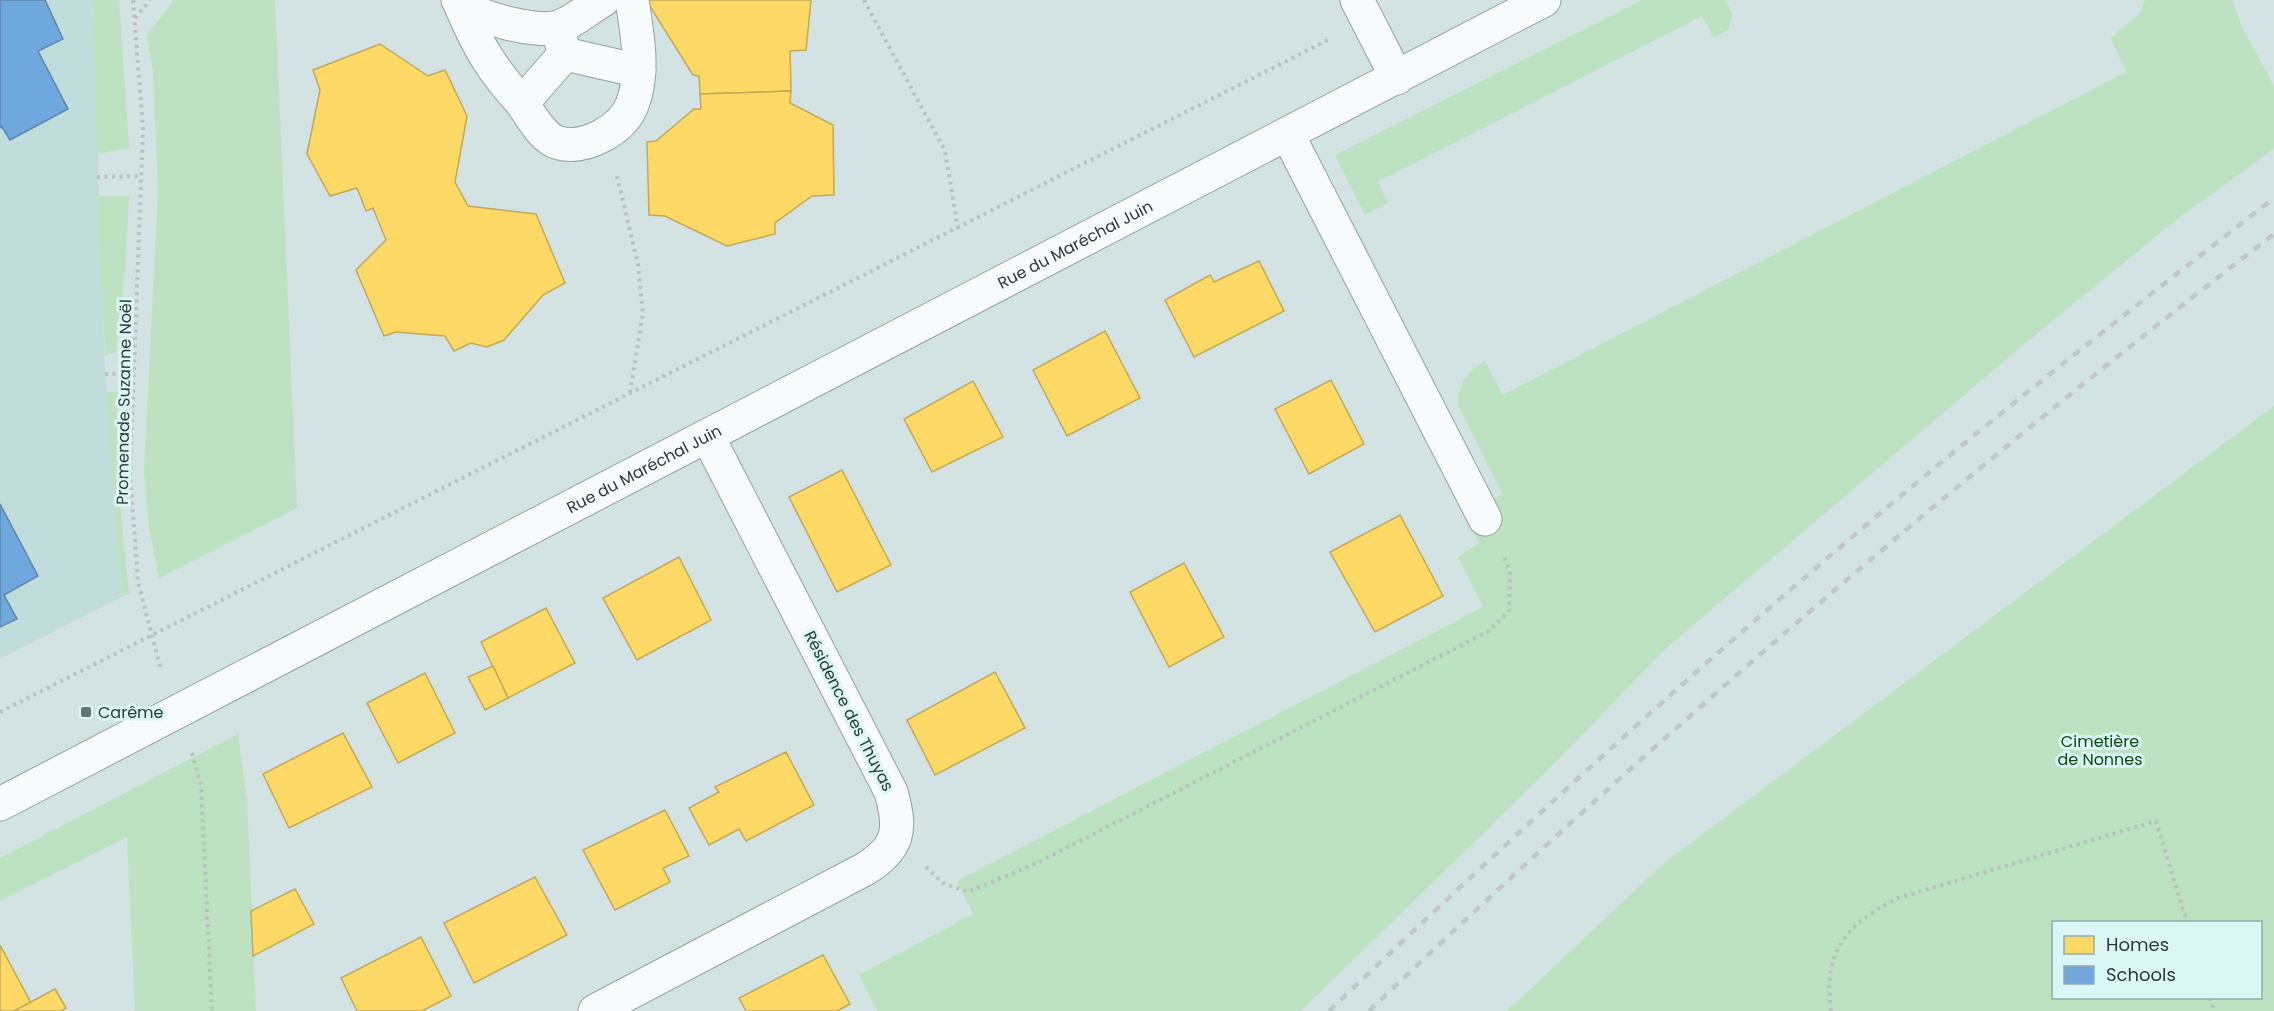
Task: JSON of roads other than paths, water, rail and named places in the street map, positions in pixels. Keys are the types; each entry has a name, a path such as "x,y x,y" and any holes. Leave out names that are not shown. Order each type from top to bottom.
{"street":[{"path":"522,103 561,41 603,0"},
{"path":"460,3 477,45 501,80 522,103 540,129 558,143 587,143 612,129 632,106 639,70 632,0"},
{"name":"Rue du Maréchal Juin","path":"0,804 1544,0"},
{"path":"460,3 501,23 561,41 639,70"},
{"path":"1362,10 1397,78"},
{"path":"1288,135 1485,519"},
{"name":"Résidence des Thuyas","path":"595,1011 865,869 885,857 896,838 898,814 891,792 708,437"}],"railway":[{"path":"1329,1011 1583,774 1778,601 2003,412 2274,198"},
{"path":"1369,1011 1587,808 1811,610 2040,419 2274,234"}],"place":[{"name":"Carême","path":"86,712"}],"park label":[{"name":"Cimetière de Nonnes","path":"2100,750"}]}
